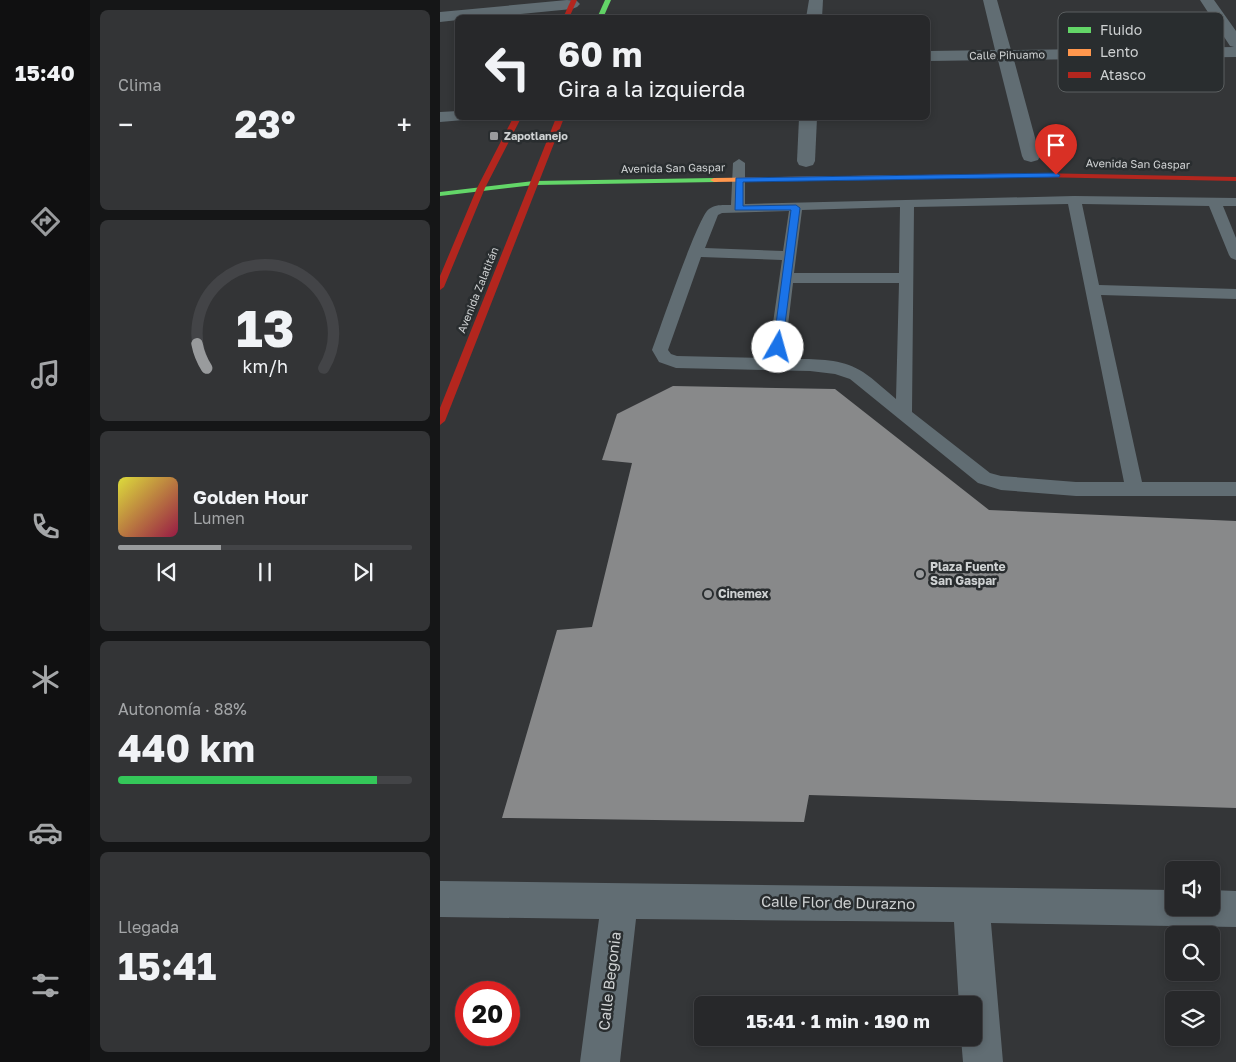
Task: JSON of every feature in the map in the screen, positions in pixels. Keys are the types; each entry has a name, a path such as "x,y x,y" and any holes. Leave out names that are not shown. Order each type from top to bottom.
{"street":[{"path":"601,15 608,0"},
{"path":"814,15 816,0"},
{"path":"990,0 1031,157"},
{"path":"1207,0 1215,12"},
{"path":"466,15 571,7"},
{"path":"440,17 455,16"},
{"path":"1224,25 1236,43"},
{"name":"Calle Pihuamo","path":"930,56 1058,54"},
{"path":"440,117 455,116"},
{"path":"440,287 481,188 483,173 516,120"},
{"name":"Avenida Zalatitán","path":"443,408 559,120"},
{"path":"806,161 808,120"},
{"path":"483,173 505,171"},
{"name":"Avenida San Gaspar","path":"440,194 534,183 1036,175 1236,179"},
{"name":"Calle Flor de Durazno","path":"440,899 971,904 1236,910"},
{"name":"Calle Begonia","path":"600,1062 620,901"},
{"path":"971,904 983,1062"}],"lane":[{"path":"738,208 739,163"},
{"path":"1074,200 1136,490"},
{"path":"1236,202 1074,200 720,209 713,212 708,219 660,350 664,358 676,362 775,364 837,368 856,375 984,478 1001,484 1076,490 1236,489"},
{"path":"1214,201 1236,255"},
{"path":"904,415 907,203"},
{"path":"775,364 796,208"},
{"path":"695,252 789,256"},
{"path":"787,278 906,278"},
{"path":"1093,290 1236,294"}],"building":[{"name":"Plaza Fuente San Gaspar","path":"673,386 835,389 989,510 1236,521 1236,808 809,795 804,822 502,818 557,630 592,627 632,463 602,460 617,414"}],"traffic: fast":[{"path":"601,15 608,0"},
{"path":"440,194 534,183 714,180"}],"traffic: slow":[{"path":"714,180 920,177"}],"traffic: jam":[{"path":"567,15 574,0"},
{"path":"440,287 481,188 516,120"},
{"path":"440,421 559,120"},
{"path":"920,177 1036,175 1236,179"}],"place":[{"name":"Zapotlanejo","path":"494,136"},
{"name":"Plaza Fuente San Gaspar","path":"920,574"},
{"name":"Cinemex","path":"708,594"}],"route":[{"path":"778,347 796,208 738,208 739,180 1056,175"}]}
